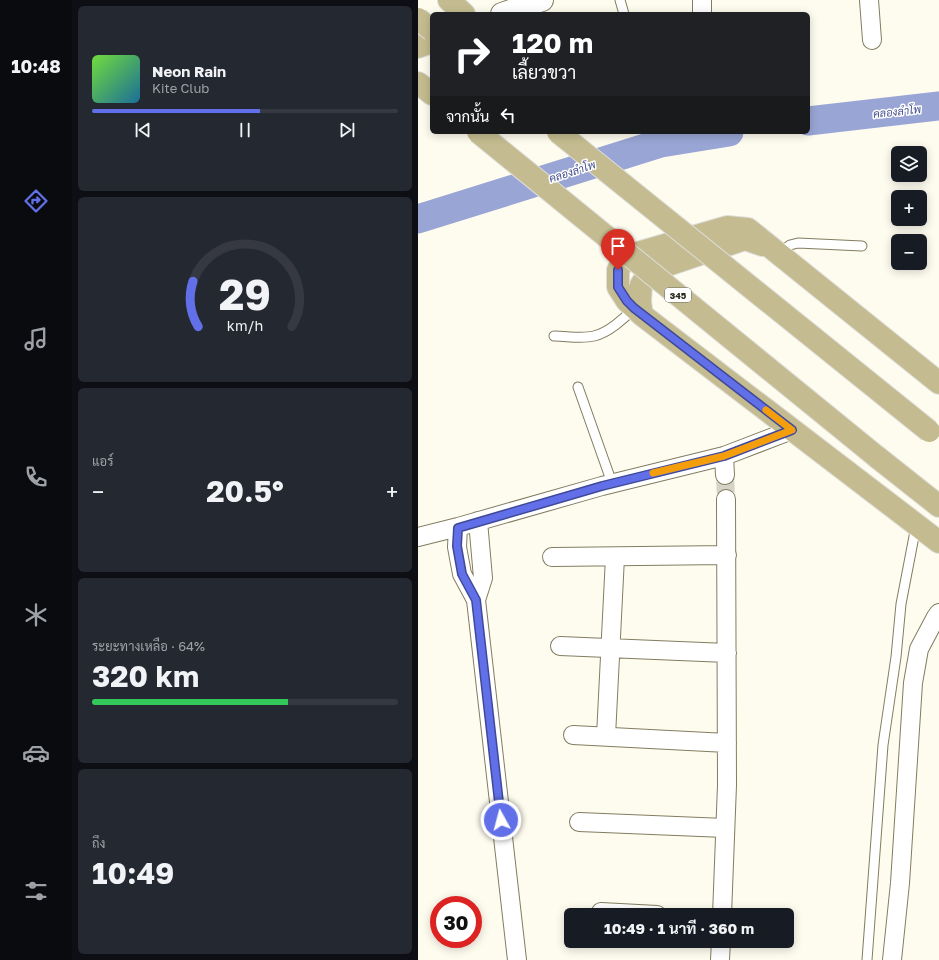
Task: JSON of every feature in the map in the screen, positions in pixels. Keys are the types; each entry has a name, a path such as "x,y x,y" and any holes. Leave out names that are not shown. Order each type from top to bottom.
{"main road":[{"path":"449,0 462,12"},
{"path":"418,19 430,28"},
{"path":"418,25 430,22"},
{"path":"418,47 430,43"},
{"path":"418,83 430,92"},
{"name":"345","path":"480,134 939,506"},
{"path":"560,134 934,435"},
{"path":"939,383 776,251 745,239 650,271 641,285 638,311 939,542"}],"street":[{"path":"508,12 542,0"},
{"path":"702,0 702,12"},
{"path":"869,0 872,40"},
{"path":"418,537 458,528 612,483 724,456 792,430"},
{"path":"724,456 725,475"},
{"path":"722,908 727,742 726,499"},
{"path":"476,600 483,578 478,521"},
{"path":"458,528 457,546 462,574 476,600 517,960"},
{"path":"552,557 727,555"},
{"path":"606,736 614,557"},
{"path":"892,960 900,882 913,683 919,649 939,613"},
{"path":"560,646 727,652"},
{"path":"573,735 727,742"},
{"path":"579,822 725,828"},
{"path":"720,960 721,948"}],"lane":[{"path":"620,0 623,12"},
{"path":"776,251 798,243 862,246"},
{"path":"554,336 596,336 638,311"},
{"path":"578,387 612,483"},
{"path":"867,960 883,745 896,657 901,604 917,525"}],"waterway":[{"name":"คลองลำโพ","path":"810,121 939,106"},
{"name":"คลองลำโพ","path":"418,219 661,143 717,134"}],"tunnel":[{"path":"725,475 726,499"}],"slow traffic":[{"path":"653,473 724,456 792,430 766,410"}],"route":[{"path":"501,820 476,600 462,574 457,546 458,528 602,486 724,456 792,430 634,308 627,301 618,287 618,270"}]}
